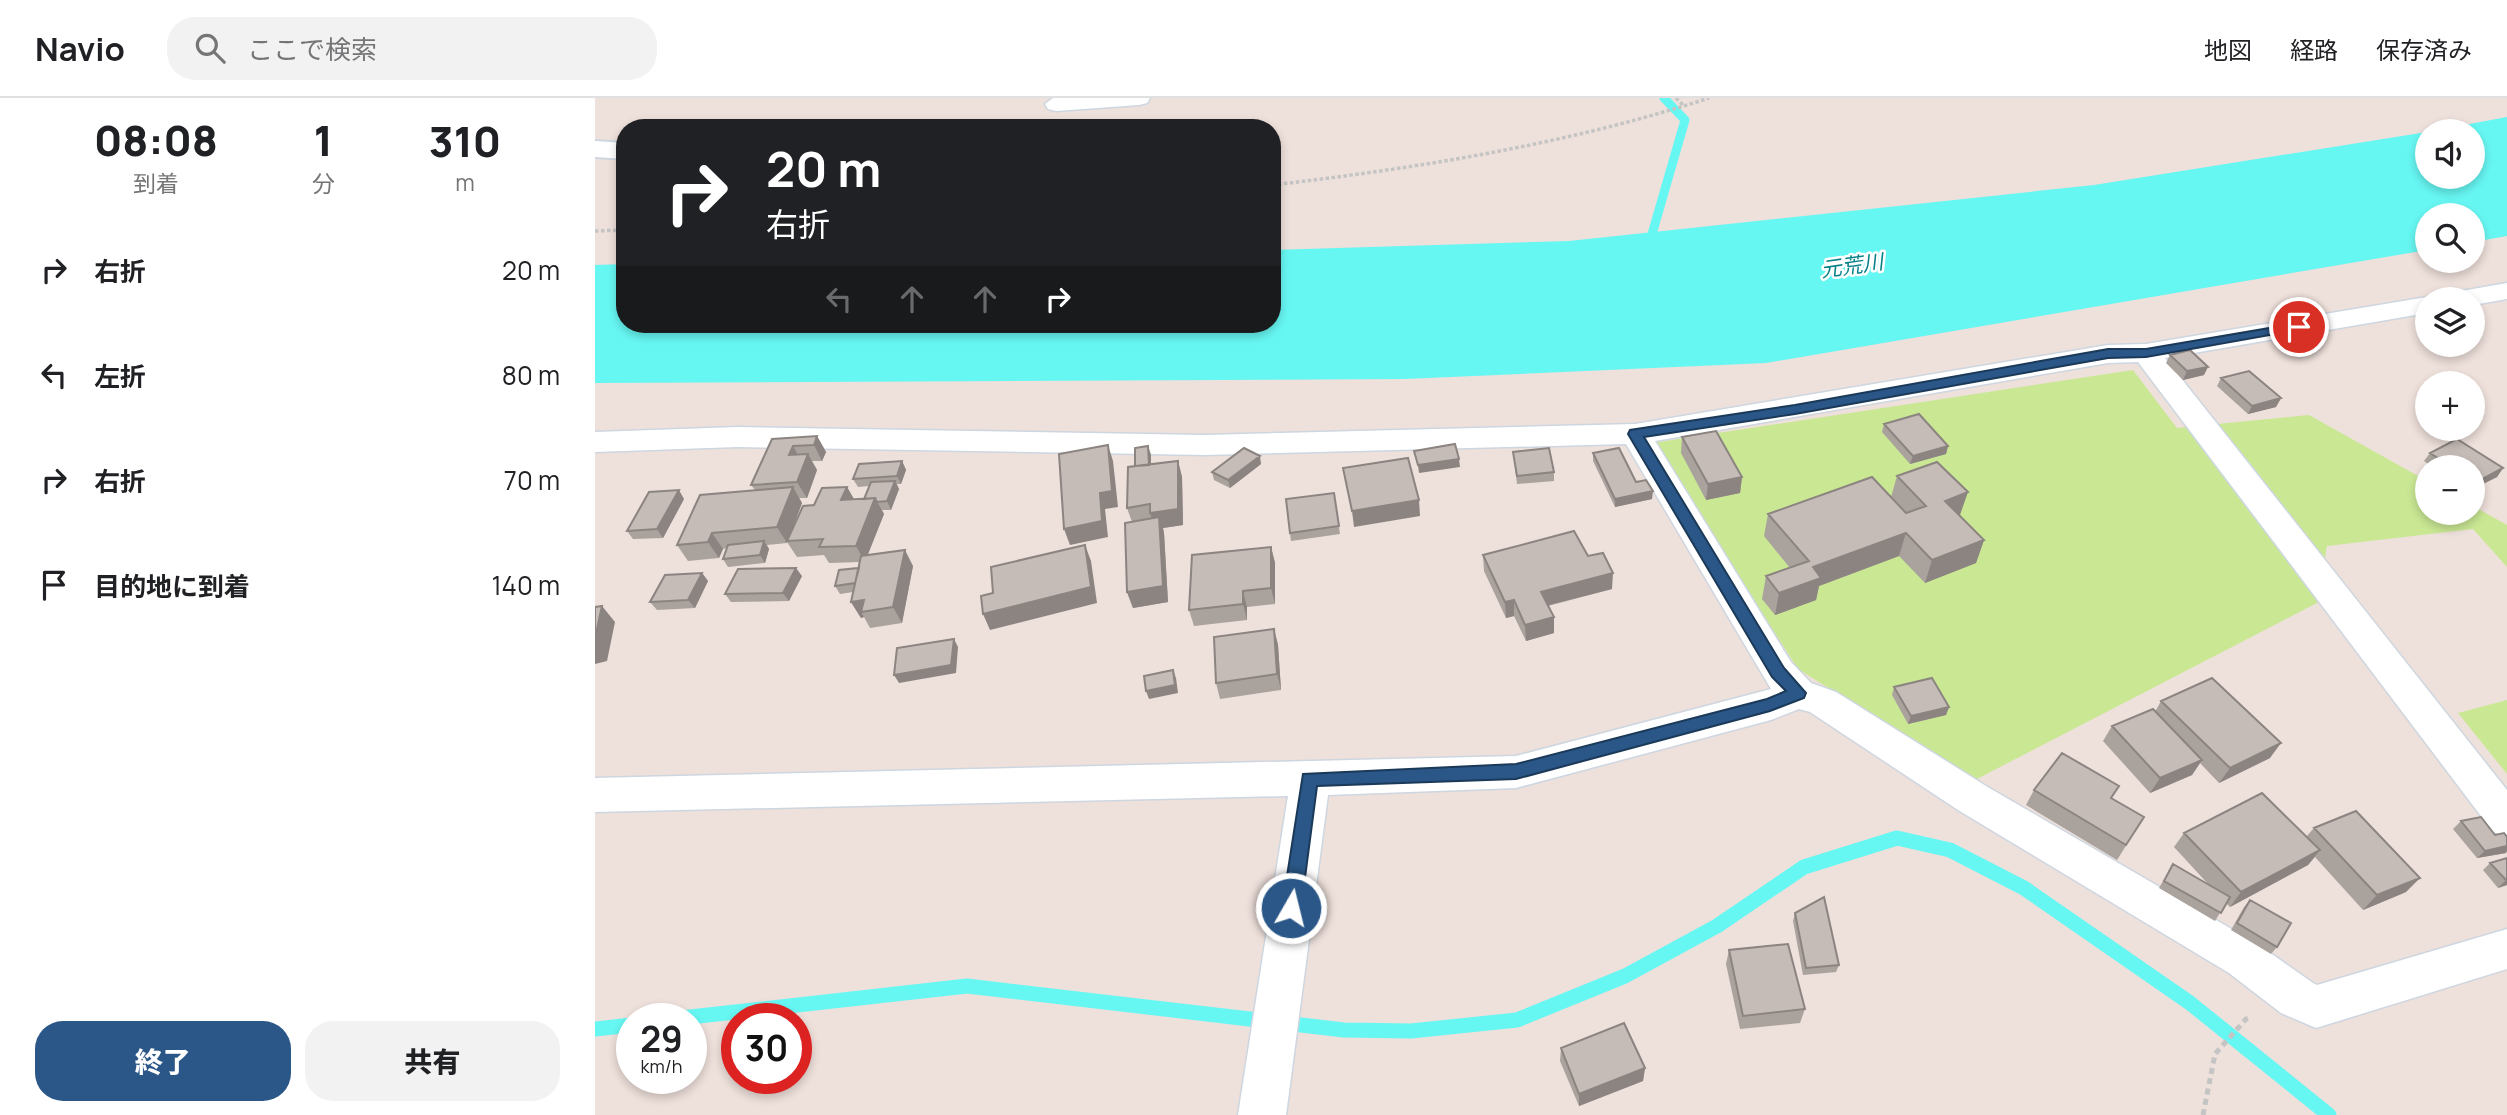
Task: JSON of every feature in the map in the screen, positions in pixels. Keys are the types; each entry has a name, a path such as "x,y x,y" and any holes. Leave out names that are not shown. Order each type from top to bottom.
{"street":[{"path":"1056,104 1139,98"},
{"path":"595,149 616,150"},
{"path":"2485,295 2507,291"},
{"path":"595,442 751,437 1205,445 1635,434 2108,354 2146,353 2415,307"},
{"path":"2146,353 2507,820"},
{"path":"1635,434 1778,673 1798,693 1823,702 1972,798 2244,959 2297,998 2316,1007 2507,949"},
{"path":"595,795 1516,772 1770,705 1798,693"},
{"path":"1262,1115 1310,779"}],"path":[{"path":"1676,98 1683,106"},
{"path":"1281,184 1396,171 1641,120 1709,98"},
{"path":"595,231 616,230"},
{"path":"2203,1115 2215,1054 2246,1019 2297,998"}],"green space":[{"path":"2133,370 2177,428 2309,415 2415,474 2415,525 2485,525 2485,513 2507,525 2507,567 2473,529 2327,546 2317,603 1975,780 1798,669 1652,443"},
{"path":"2507,700 2507,774 2458,713"}],"water":[{"name":"元荒川","path":"2507,117 2507,236 2485,240 2485,203 2415,203 2415,252 1766,363 1405,379 595,383 595,265 616,264 616,333 1281,333 1281,250 1569,241 2094,185 2415,134 2415,189 2485,189 2485,121"}],"building":[{"path":"2190,350 2208,367 2187,371 2170,355"},
{"path":"2249,371 2281,398 2252,406 2221,378"},
{"path":"1919,414 1948,446 1913,456 1884,424"},
{"path":"1716,431 1742,477 1708,484 1682,437"},
{"path":"817,436 814,445 793,446 789,455 808,454 797,482 751,485 772,439"},
{"path":"2453,441 2460,441 2482,455 2433,455 2430,453"},
{"path":"1455,444 1459,459 1418,465 1414,451"},
{"path":"1108,445 1112,491 1100,493 1102,521 1064,529 1059,454"},
{"path":"1148,446 1149,465 1135,466 1135,448"},
{"path":"1244,448 1260,456 1228,480 1212,472"},
{"path":"1549,448 1554,472 1517,476 1513,452"},
{"path":"1619,448 1636,482 1646,480 1653,491 1615,499 1593,453"},
{"path":"2485,457 2503,468 2485,478"},
{"path":"1408,458 1419,500 1352,511 1343,468"},
{"path":"902,461 897,476 853,479 859,464"},
{"path":"1178,461 1178,509 1150,513 1150,504 1127,508 1128,467"},
{"path":"1937,462 1968,492 1945,501 1984,540 1932,560 1906,533 1813,567 1821,578 1779,593 1766,576 1809,561 1768,514 1872,477 1906,513 1926,506 1897,476"},
{"path":"895,481 887,501 864,499 871,482"},
{"path":"793,487 777,527 712,533 708,542 677,545 700,495"},
{"path":"847,487 841,500 875,498 856,546 819,547 823,539 787,541 803,506 814,505 822,488"},
{"path":"679,490 657,529 627,531 649,492"},
{"path":"1334,493 1339,526 1290,533 1286,499"},
{"path":"1159,517 1163,586 1127,592 1125,523"},
{"path":"1574,531 1588,556 1603,553 1613,573 1541,592 1554,617 1525,625 1514,600 1505,602 1483,555"},
{"path":"764,541 760,555 723,559 728,545"},
{"path":"1085,545 1091,587 983,614 981,596 993,593 991,567"},
{"path":"1271,547 1271,588 1243,591 1243,604 1189,610 1192,555"},
{"path":"905,550 893,607 861,612 864,600 851,602 861,556"},
{"path":"796,568 783,593 725,594 738,569"},
{"path":"859,568 855,583 835,586 839,570"},
{"path":"702,573 688,600 650,602 665,575"},
{"path":"602,606 595,638 595,607"},
{"path":"1274,629 1277,674 1216,683 1214,637"},
{"path":"954,639 951,665 894,675 897,648"},
{"path":"1173,670 1175,685 1146,691 1144,676"},
{"path":"1932,678 1949,707 1911,716 1894,687"},
{"path":"2212,678 2281,743 2230,768 2161,701"},
{"path":"2153,709 2202,760 2160,778 2112,726"},
{"path":"2062,753 2119,786 2111,798 2144,817 2126,845 2034,790"},
{"path":"2262,793 2320,850 2241,892 2184,833"},
{"path":"2356,811 2420,878 2377,895 2314,828"},
{"path":"2481,817 2495,835 2504,833 2507,846 2485,851 2461,821"},
{"path":"2507,858 2507,880 2506,880 2490,863"},
{"path":"2173,864 2230,897 2221,913 2164,881"},
{"path":"1824,897 1839,965 1806,968 1795,913"},
{"path":"2250,900 2291,923 2277,947 2237,923"},
{"path":"1788,944 1805,1009 1743,1016 1729,950"},
{"path":"1624,1023 1645,1068 1579,1094 1561,1048"}],"waterway":[{"path":"1648,248 1685,120 1664,98"},
{"path":"707,1015 967,986 1344,1030 1411,1031 1517,1020 1625,976 1717,926 1804,867 1897,838 1950,850 2024,888 2190,1003 2329,1115"},
{"path":"595,1029 616,1027"}],"route":[{"path":"1291,908 1310,779 1516,772 1770,705 1798,693 1778,673 1635,434 2108,354 2146,353 2299,327"}]}
